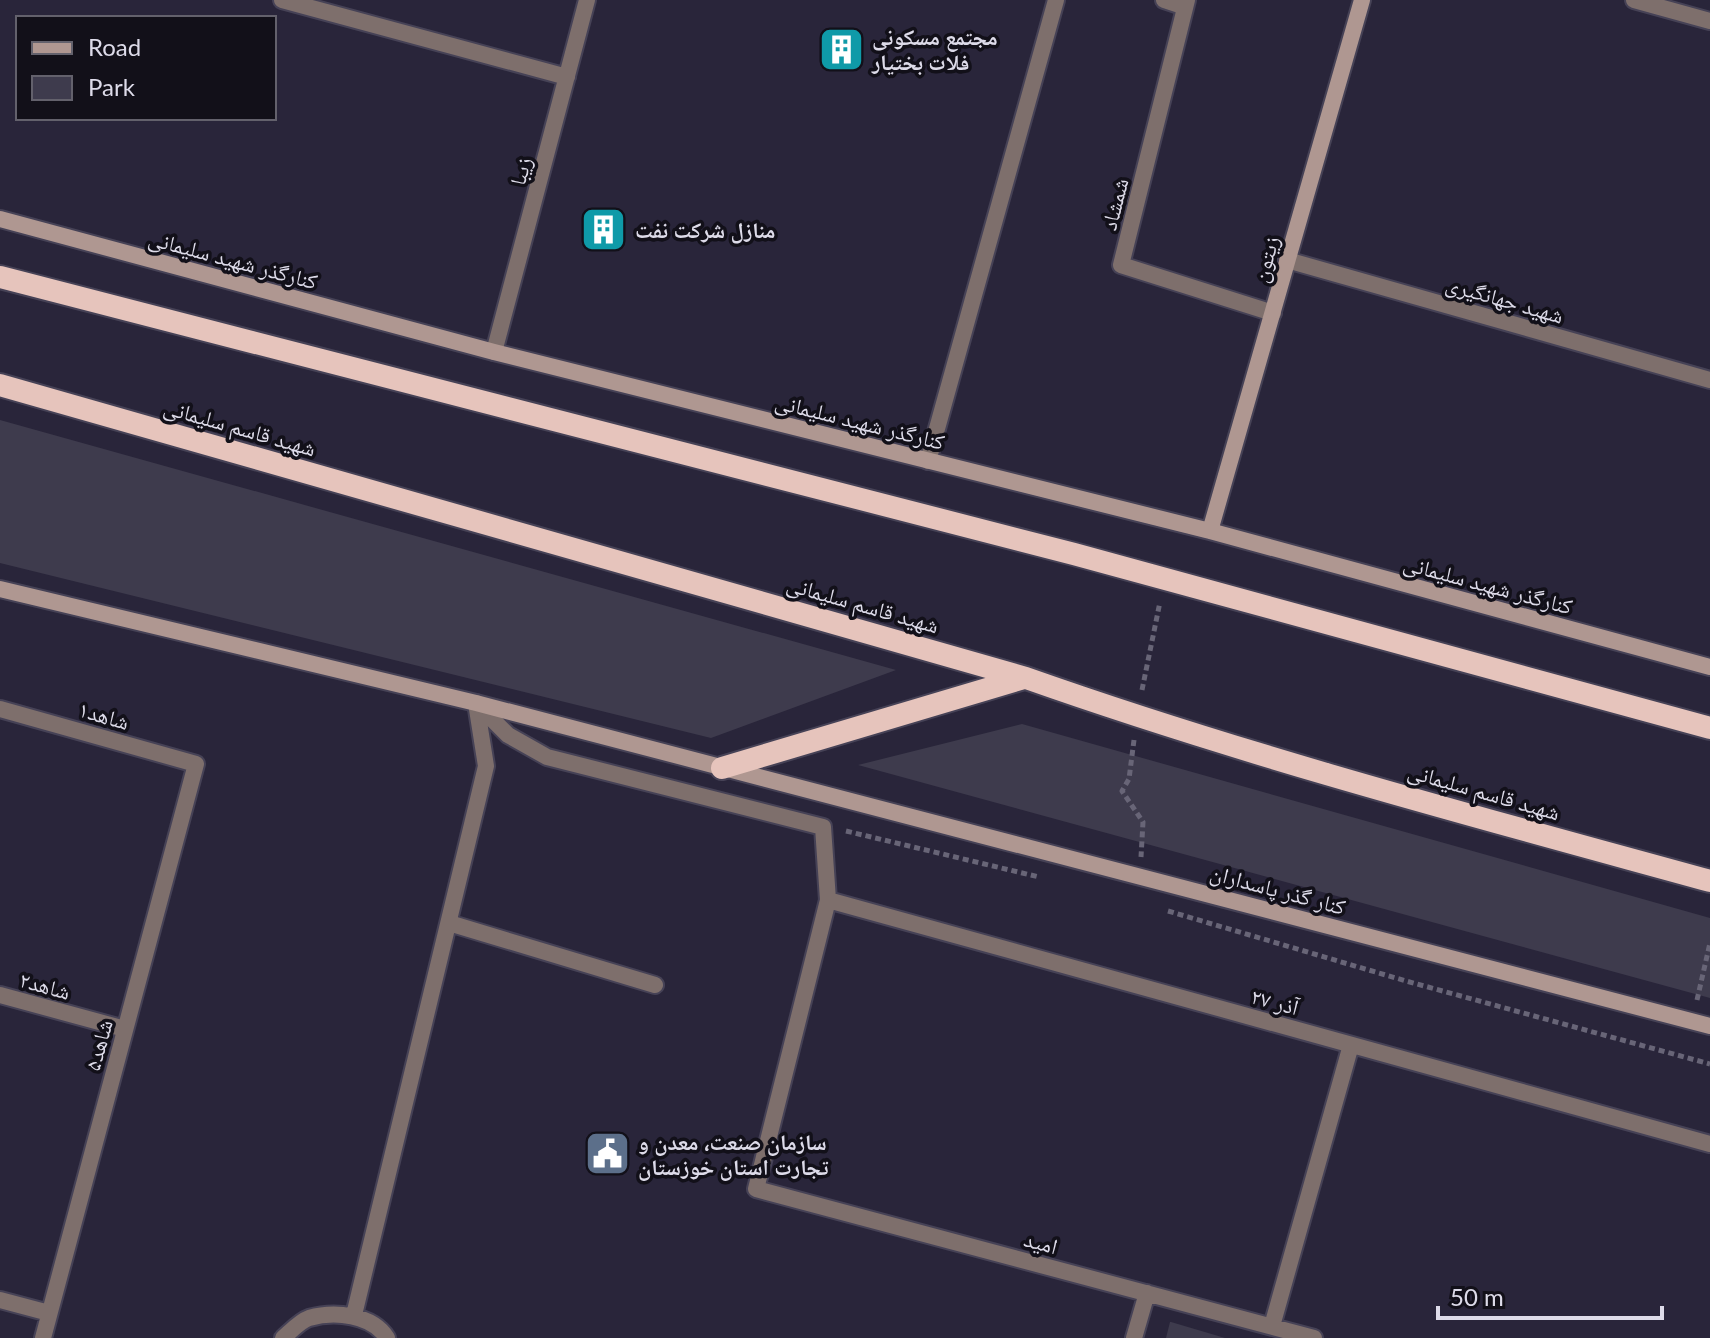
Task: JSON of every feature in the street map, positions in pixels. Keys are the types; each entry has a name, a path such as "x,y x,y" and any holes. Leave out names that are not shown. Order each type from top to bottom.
{"highway":[{"path":"0,277 1074,554 1710,728"},
{"name":"شهید قاسم سلیمانی","path":"0,385 1026,678 1151,722 1500,824 1710,881"},
{"path":"722,768 1026,678"}],"main road":[{"name":"زیتون","path":"1210,531 1362,0"},
{"name":"کنارگذر شهید سلیمانی","path":"0,219 494,352 1210,531 1710,667"},
{"path":"0,589 476,703 722,768"},
{"name":"کنار گذر پاسداران","path":"722,768 1710,1026"}],"street":[{"path":"282,0 567,77"},
{"name":"زیبا","path":"494,352 587,0"},
{"path":"928,461 1056,0"},
{"path":"1164,0 1186,3"},
{"path":"1634,0 1710,21"},
{"name":"شمشاد","path":"1186,3 1121,265 1273,313"},
{"name":"شهید جهانگیری","path":"1287,260 1710,380"},
{"path":"476,703 508,735 547,757 823,827 828,900"},
{"path":"354,1315 486,766 476,703"},
{"name":"شاهد۱","path":"0,709 196,764"},
{"name":"شاهد۵","path":"43,1338 196,764"},
{"name":"آذر ۲۷","path":"828,900 1710,1144"},
{"name":"امید","path":"828,900 756,1189 1314,1338"},
{"path":"449,923 655,985"},
{"name":"شاهد۲","path":"0,995 125,1029"},
{"path":"1272,1326 1351,1045"},
{"path":"1134,1338 1147,1293"},
{"path":"0,1300 49,1313"},
{"path":"283,1338 307,1318 354,1315 382,1331 387,1338"}],"path":[{"path":"823,827 863,833 1044,878"},
{"path":"1165,910 1406,981 1710,1064"}],"green space":[{"path":"0,420 896,670 711,738 0,563"},
{"path":"1022,724 1710,918 1710,998 858,765"},
{"path":"1171,1322 1225,1338 1166,1338"}],"place":[{"name":"مجتمع مسکونی فلات بختیار","path":"841,49"},
{"name":"منازل شرکت نفت","path":"604,229"},
{"name":"سازمان صنعت، معدن و تجارت استان خوزستان","path":"607,1154"}]}
